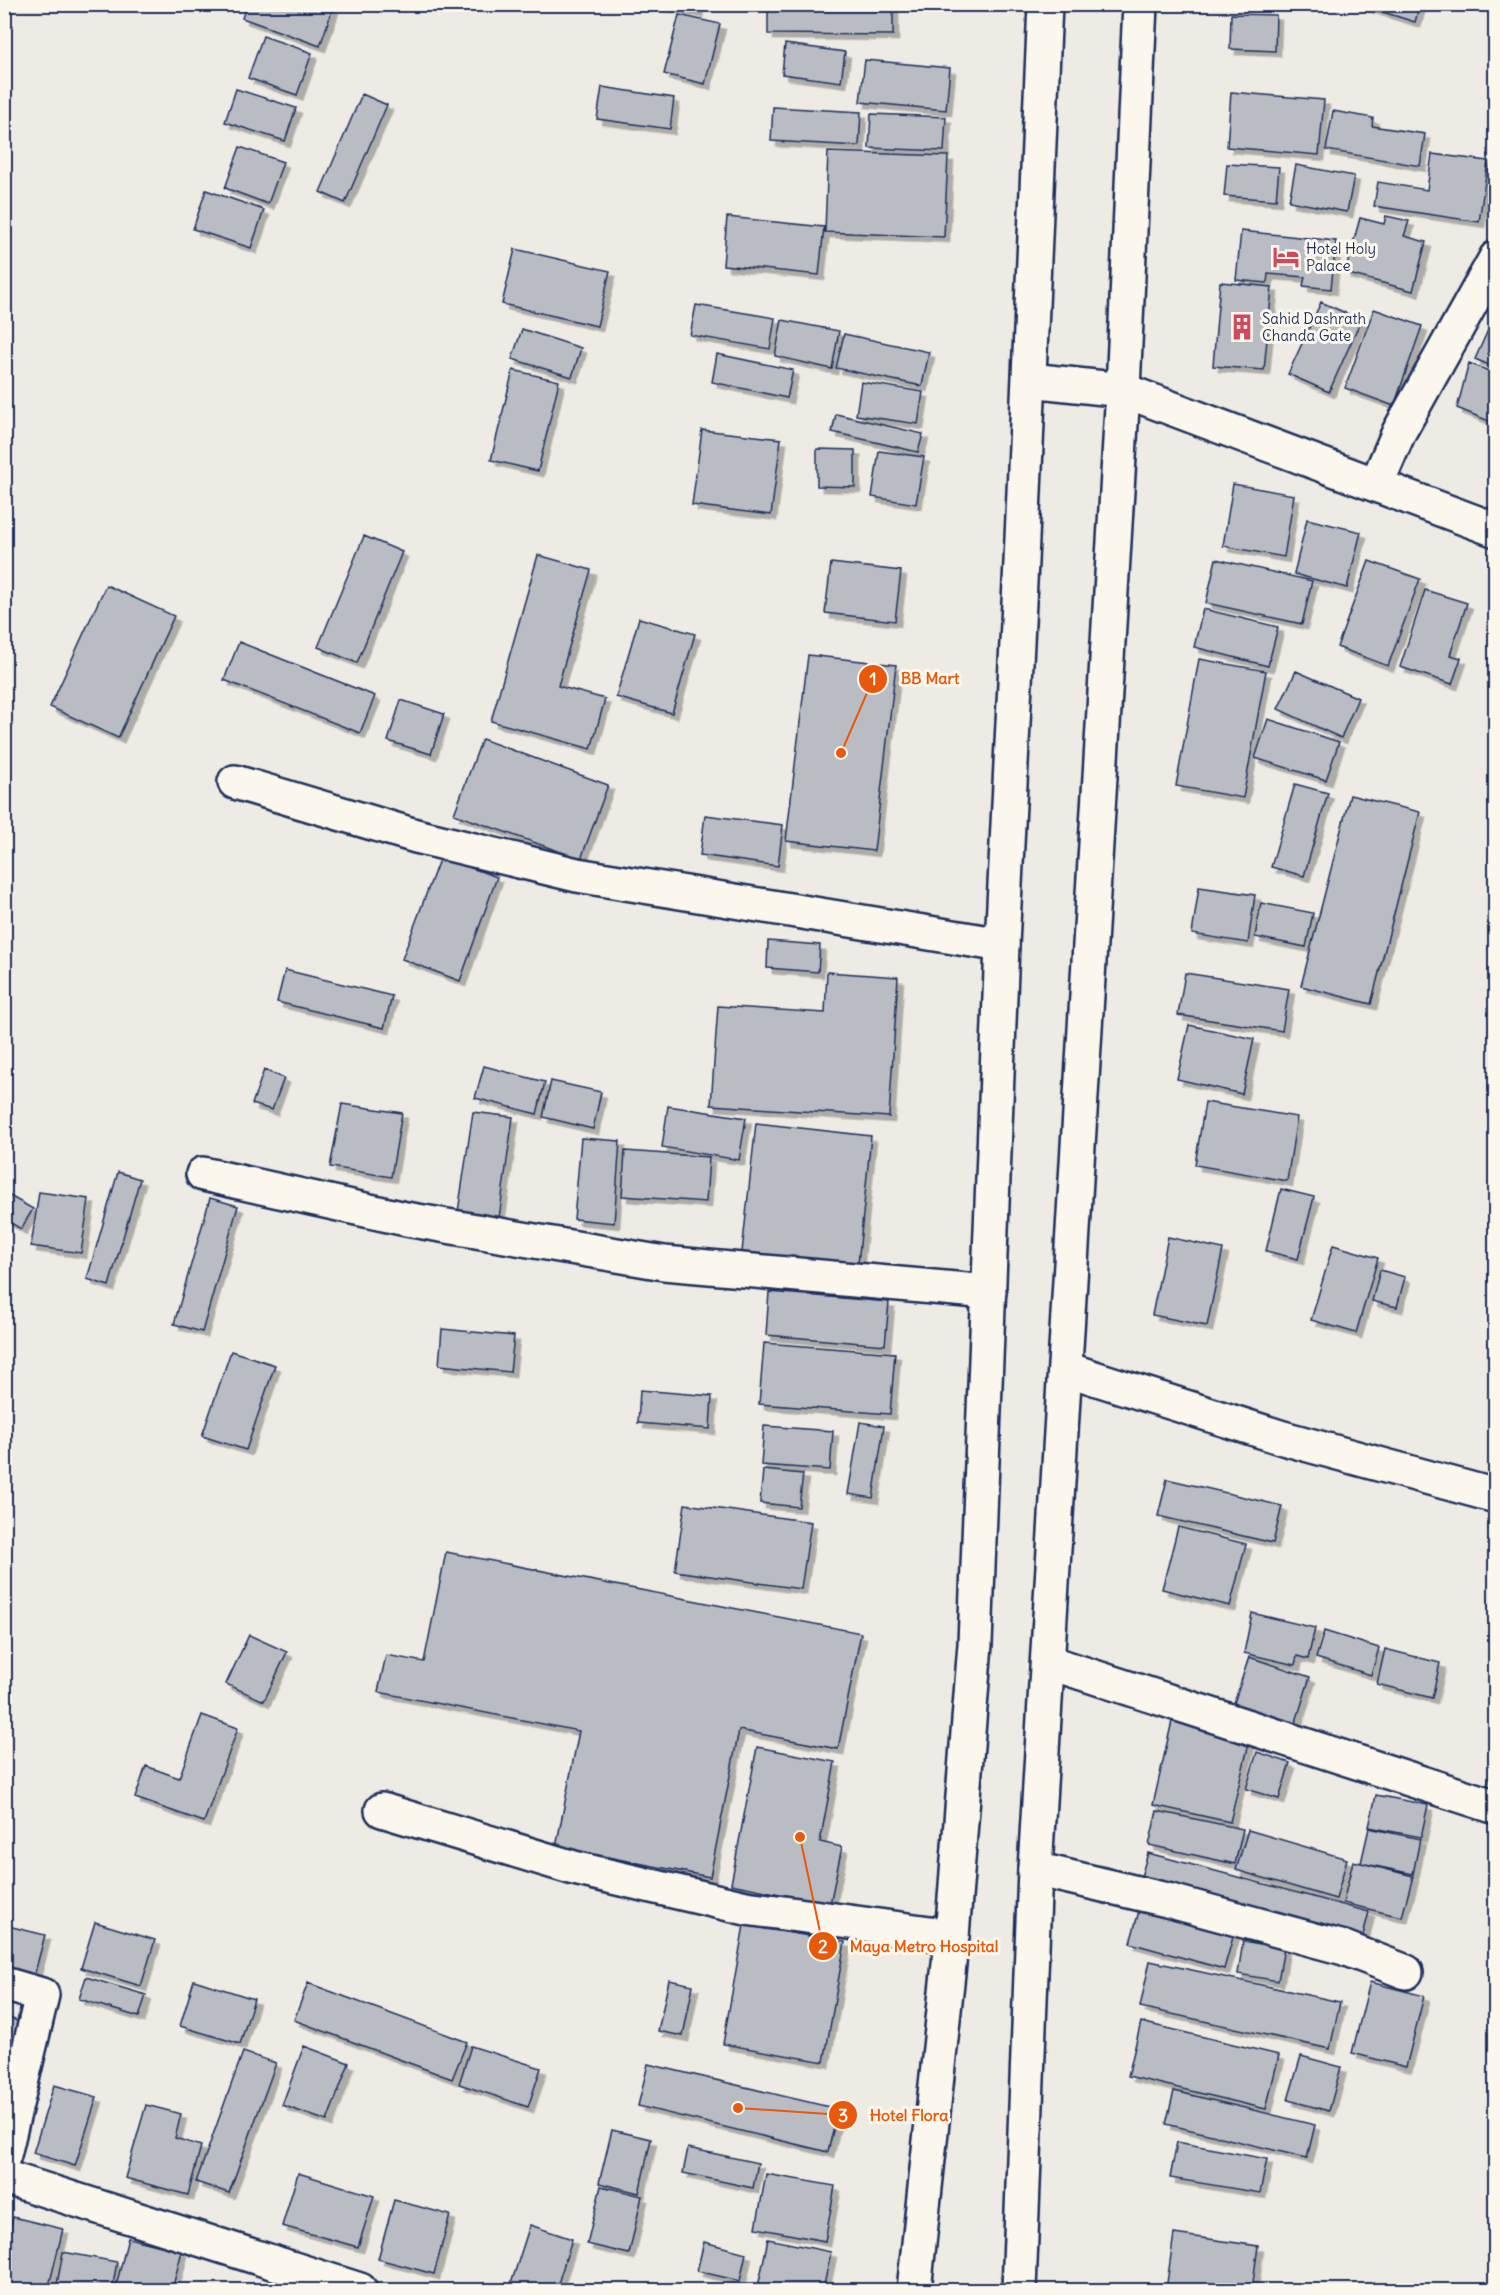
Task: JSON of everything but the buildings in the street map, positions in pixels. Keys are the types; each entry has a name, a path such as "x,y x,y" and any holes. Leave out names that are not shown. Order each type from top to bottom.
{"main road":[{"path":"914,2290 952,1936 975,1644 1002,945 1045,4"},
{"path":"1019,2290 1035,1869 1123,390 1140,4"},
{"path":"1376,485 1399,432 1496,258"},
{"path":"1029,380 1123,390 1496,530"},
{"path":"235,782 416,836 577,875 1002,945"},
{"path":"203,1174 405,1219 664,1263 989,1292"},
{"path":"1066,1369 1283,1438 1496,1496"},
{"path":"1048,1662 1496,1807"},
{"path":"382,1810 574,1868 746,1908 952,1936"},
{"path":"1035,1869 1167,1900 1344,1948 1406,1972"},
{"path":"4,1984 42,1995 4,2155"},
{"path":"4,2177 360,2290"}],"place":[{"name":"Hotel Holy Palace","path":"1286,257"},
{"name":"Sahid Dashrath Chanda Gate","path":"1242,327"},
{"name":"BB Mart","path":"841,753"},
{"name":"Maya Metro Hospital","path":"800,1837"},
{"name":"Hotel Flora","path":"738,2108"}]}
